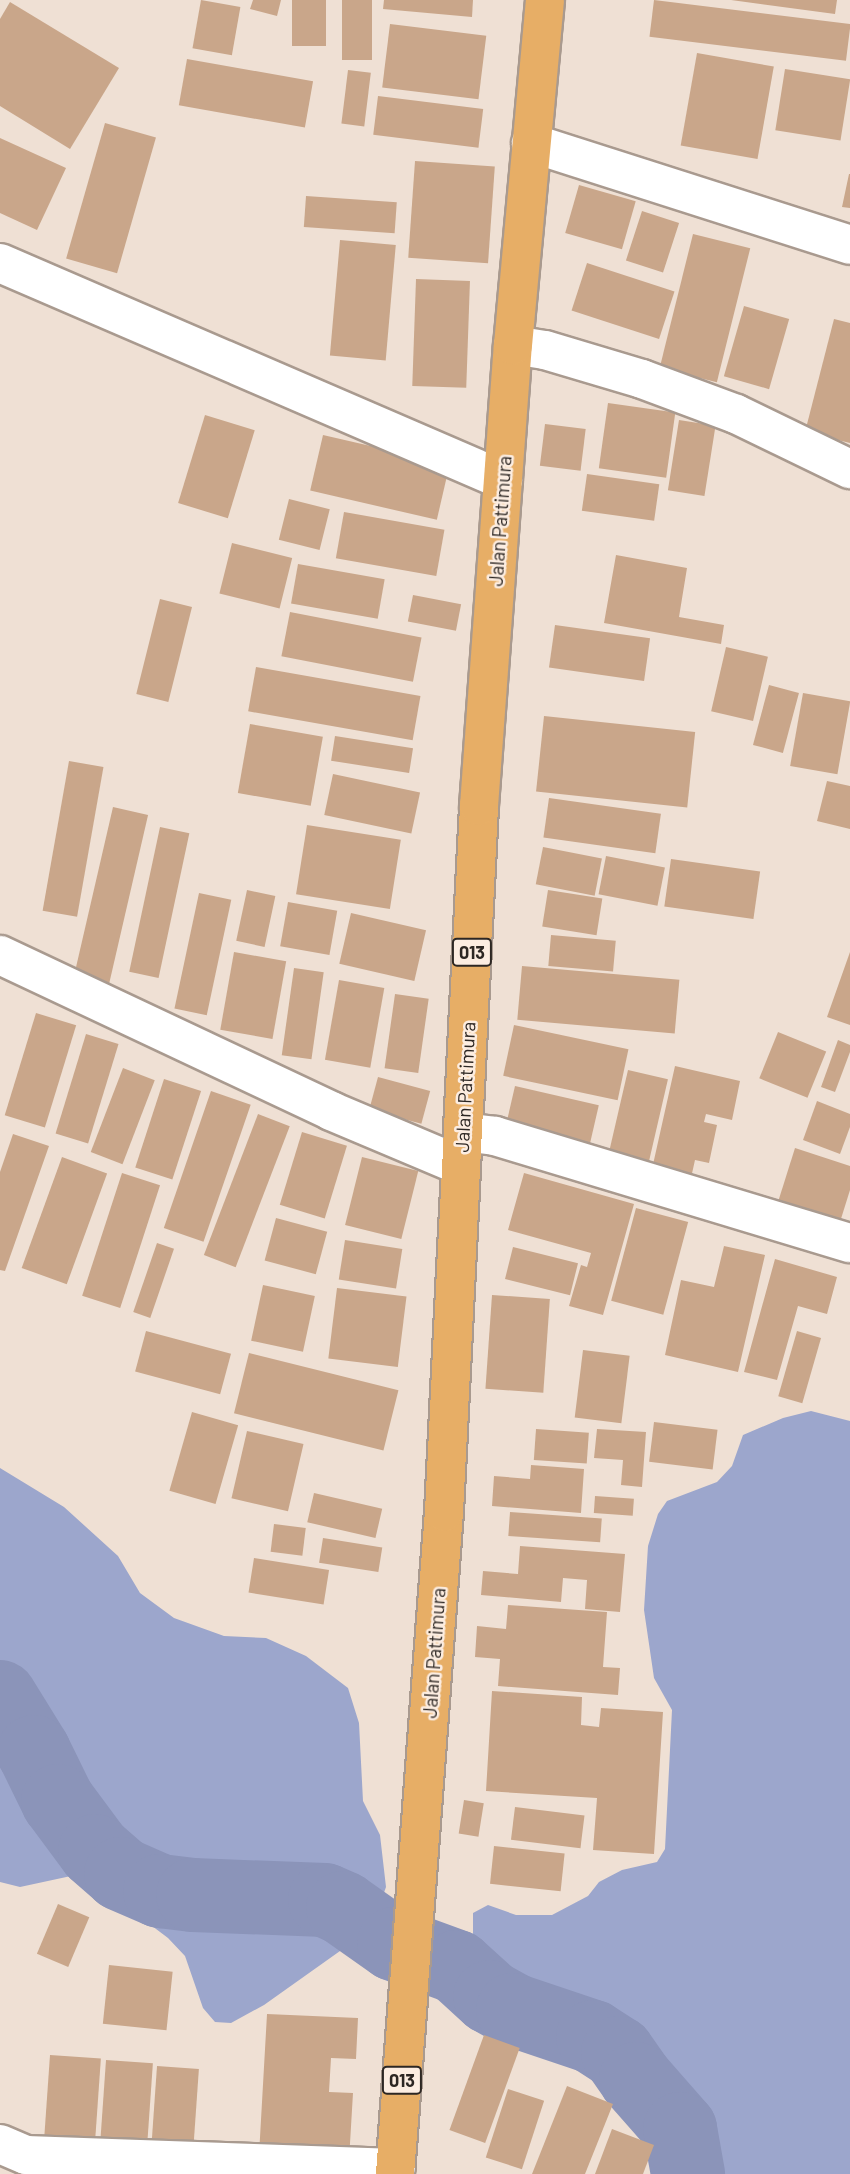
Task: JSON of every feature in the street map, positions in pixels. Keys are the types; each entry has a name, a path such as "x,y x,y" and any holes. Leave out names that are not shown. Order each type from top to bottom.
{"main road":[{"name":"Jalan Pattimura","path":"396,2171 444,1512 480,806 513,345 545,0"}],"street":[{"path":"531,143 850,245"},
{"path":"0,263 503,480"},
{"path":"513,345 544,350 642,379 736,414 850,469"},
{"path":"0,955 331,1111 462,1149 495,1136 850,1243"},
{"path":"0,2144 26,2155 396,2171"}],"shaded area":[{"path":"811,1411 850,1421 850,2174 676,2174 684,2153 680,2129 636,2079 618,2053 564,2025 513,2010 490,1997 473,1980 473,1913 488,1905 516,1915 552,1915 588,1896 599,1882 622,1870 657,1862 665,1849 672,1710 654,1678 644,1610 648,1546 658,1514 667,1501 717,1482 732,1466 743,1435 783,1418"},
{"path":"0,1468 64,1507 118,1556 140,1593 174,1618 224,1636 266,1638 306,1656 348,1688 359,1723 363,1801 380,1835 386,1887 371,1929 264,2005 231,2023 215,2022 203,2008 185,1956 168,1938 91,1880 71,1876 20,1887 0,1882"}],"building":[{"path":"201,0 240,7 232,55 192,48"},
{"path":"253,0 281,0 277,16 250,9"},
{"path":"292,0 326,0 326,46 292,46"},
{"path":"342,0 372,0 372,60 342,60"},
{"path":"384,0 473,0 472,17 383,9"},
{"path":"654,0 850,24 846,61 649,37"},
{"path":"731,0 837,0 835,14"},
{"path":"10,2 119,68 70,149 0,106 0,19"},
{"path":"390,24 486,36 478,99 382,88"},
{"path":"697,53 774,67 757,159 681,146"},
{"path":"187,59 313,81 305,128 179,105"},
{"path":"785,69 850,79 840,141 775,130"},
{"path":"348,70 371,73 364,126 341,124"},
{"path":"378,96 483,109 478,148 373,135"},
{"path":"105,123 156,138 117,273 66,259"},
{"path":"0,138 66,168 37,230 0,213"},
{"path":"415,161 495,167 488,263 408,258"},
{"path":"850,174 850,208 842,207"},
{"path":"579,185 636,201 622,249 565,233"},
{"path":"306,196 397,202 395,233 304,227"},
{"path":"642,211 679,223 663,273 626,260"},
{"path":"693,234 750,248 717,382 660,368"},
{"path":"340,240 396,245 386,360 330,356"},
{"path":"587,263 674,291 659,339 572,311"},
{"path":"416,279 470,281 466,388 412,386"},
{"path":"744,306 789,319 769,389 724,376"},
{"path":"834,319 850,323 850,443 805,432"},
{"path":"608,403 675,412 666,478 599,468"},
{"path":"205,415 255,430 228,518 178,503"},
{"path":"679,420 716,426 704,496 668,490"},
{"path":"545,424 586,429 581,471 540,466"},
{"path":"323,435 450,464 437,520 310,491"},
{"path":"587,474 659,484 654,521 582,511"},
{"path":"289,499 330,509 320,550 279,540"},
{"path":"344,512 444,530 436,576 336,558"},
{"path":"232,543 292,558 280,608 219,593"},
{"path":"616,555 687,568 679,617 724,625 721,644 604,623"},
{"path":"298,564 385,579 378,619 291,603"},
{"path":"413,595 461,604 456,631 408,622"},
{"path":"160,599 192,607 168,702 136,694"},
{"path":"290,612 422,638 413,682 281,656"},
{"path":"555,625 650,638 644,681 549,668"},
{"path":"726,647 768,657 753,721 711,711"},
{"path":"256,667 420,696 413,740 248,711"},
{"path":"769,685 799,693 783,753 753,745"},
{"path":"803,693 850,701 837,774 790,766"},
{"path":"544,716 695,732 687,807 536,792"},
{"path":"250,724 323,737 311,806 238,793"},
{"path":"335,736 413,748 409,773 331,761"},
{"path":"69,761 103,767 77,917 43,911"},
{"path":"333,774 420,793 411,834 324,815"},
{"path":"827,781 850,786 850,829 817,821"},
{"path":"549,798 661,814 655,853 543,838"},
{"path":"113,807 148,815 108,987 73,978"},
{"path":"307,825 401,840 390,909 296,894"},
{"path":"160,827 189,833 159,978 129,972"},
{"path":"543,847 602,858 595,896 536,884"},
{"path":"606,856 665,867 657,906 599,894"},
{"path":"671,859 760,872 753,919 664,907"},
{"path":"247,890 275,896 265,947 236,941"},
{"path":"548,890 602,899 597,935 542,927"},
{"path":"199,893 231,900 207,1015 174,1008"},
{"path":"288,902 337,911 329,955 280,946"},
{"path":"351,913 426,930 414,981 339,964"},
{"path":"551,935 616,941 613,972 548,966"},
{"path":"234,952 286,961 272,1039 220,1030"},
{"path":"850,952 850,1025 827,1017"},
{"path":"522,966 679,980 675,1034 517,1020"},
{"path":"294,968 324,972 311,1059 282,1055"},
{"path":"339,980 384,988 370,1068 325,1060"},
{"path":"395,994 429,999 418,1073 385,1068"},
{"path":"36,1013 76,1025 45,1128 5,1115"},
{"path":"514,1025 628,1049 618,1100 503,1076"},
{"path":"778,1032 826,1051 807,1098 759,1078"},
{"path":"86,1034 119,1044 88,1143 56,1133"},
{"path":"838,1040 850,1045 850,1052 835,1092 821,1087"},
{"path":"675,1066 740,1081 732,1120 706,1114 704,1122 717,1125 709,1163 695,1160 691,1178 652,1169"},
{"path":"123,1068 155,1080 122,1164 91,1152"},
{"path":"628,1070 668,1079 649,1162 609,1153"},
{"path":"378,1077 430,1091 421,1124 369,1110"},
{"path":"164,1079 201,1091 172,1179 135,1167"},
{"path":"515,1086 599,1105 589,1147 505,1128"},
{"path":"211,1091 251,1105 204,1242 164,1228"},
{"path":"817,1101 850,1114 850,1127 840,1154 803,1140"},
{"path":"258,1114 290,1126 236,1267 204,1255"},
{"path":"302,1132 347,1146 325,1218 280,1205"},
{"path":"13,1134 49,1146 5,1271 0,1270 0,1172"},
{"path":"795,1148 850,1166 850,1190 840,1222 778,1202"},
{"path":"62,1157 107,1173 67,1284 22,1268"},
{"path":"362,1157 418,1171 401,1239 345,1225"},
{"path":"122,1173 160,1185 120,1308 82,1296"},
{"path":"524,1173 634,1204 603,1315 569,1306 581,1265 587,1267 591,1253 508,1230"},
{"path":"636,1208 688,1222 663,1315 611,1301"},
{"path":"276,1218 327,1232 316,1274 265,1261"},
{"path":"345,1240 402,1249 396,1289 339,1280"},
{"path":"157,1243 174,1249 150,1318 133,1312"},
{"path":"724,1246 765,1255 738,1372 665,1355 681,1280 714,1287"},
{"path":"513,1247 578,1263 570,1295 505,1279"},
{"path":"775,1259 837,1277 827,1314 798,1306 777,1380 744,1372"},
{"path":"263,1285 315,1296 303,1352 251,1341"},
{"path":"337,1288 406,1297 398,1367 328,1358"},
{"path":"492,1295 550,1299 543,1393 485,1389"},
{"path":"146,1331 231,1354 220,1394 135,1372"},
{"path":"797,1331 821,1338 802,1403 778,1396"},
{"path":"583,1350 630,1356 621,1423 575,1417"},
{"path":"249,1353 398,1390 383,1450 234,1413"},
{"path":"192,1412 238,1425 216,1504 169,1491"},
{"path":"654,1422 718,1430 713,1470 649,1462"},
{"path":"536,1429 589,1433 587,1464 534,1460"},
{"path":"597,1429 646,1432 642,1487 621,1485 623,1460 594,1458"},
{"path":"247,1431 304,1444 288,1511 231,1498"},
{"path":"531,1465 584,1469 581,1513 492,1506 494,1476 530,1479"},
{"path":"314,1493 382,1509 375,1538 307,1522"},
{"path":"595,1496 634,1499 633,1516 594,1513"},
{"path":"510,1512 602,1518 600,1542 508,1536"},
{"path":"274,1524 306,1528 302,1556 271,1552"},
{"path":"323,1538 382,1547 378,1572 319,1563"},
{"path":"520,1546 625,1554 620,1612 585,1609 587,1580 563,1578 561,1602 481,1595 483,1571 518,1574"},
{"path":"254,1558 329,1570 324,1604 249,1593"},
{"path":"508,1605 607,1612 603,1667 620,1668 618,1695 498,1686 500,1659 475,1657 477,1626 506,1629"},
{"path":"492,1691 582,1697 581,1725 599,1727 601,1708 663,1712 654,1854 593,1850 597,1798 486,1791"},
{"path":"464,1800 484,1803 478,1837 459,1834"},
{"path":"515,1807 584,1816 580,1848 511,1840"},
{"path":"494,1846 565,1853 561,1891 490,1884"},
{"path":"58,1904 89,1917 68,1967 37,1954"},
{"path":"109,1965 173,1972 166,2030 103,2024"},
{"path":"267,2014 358,2018 356,2059 331,2058 329,2092 353,2093 349,2160 259,2155"},
{"path":"484,2035 520,2048 485,2143 449,2130"},
{"path":"50,2055 101,2059 95,2143 44,2140"},
{"path":"106,2060 153,2063 147,2148 100,2145"},
{"path":"157,2066 199,2069 193,2154 151,2151"},
{"path":"567,2086 613,2104 585,2174 532,2174"},
{"path":"508,2089 544,2101 522,2169 486,2157"},
{"path":"612,2129 654,2145 643,2174 595,2174"}],"waterway":[{"path":"0,1697 34,1752 58,1801 95,1851 121,1874 160,1891 193,1895 325,1900 343,1908 394,1944 457,1967 490,1997 513,2010 593,2037 618,2053 636,2079 680,2129 688,2174"}]}
